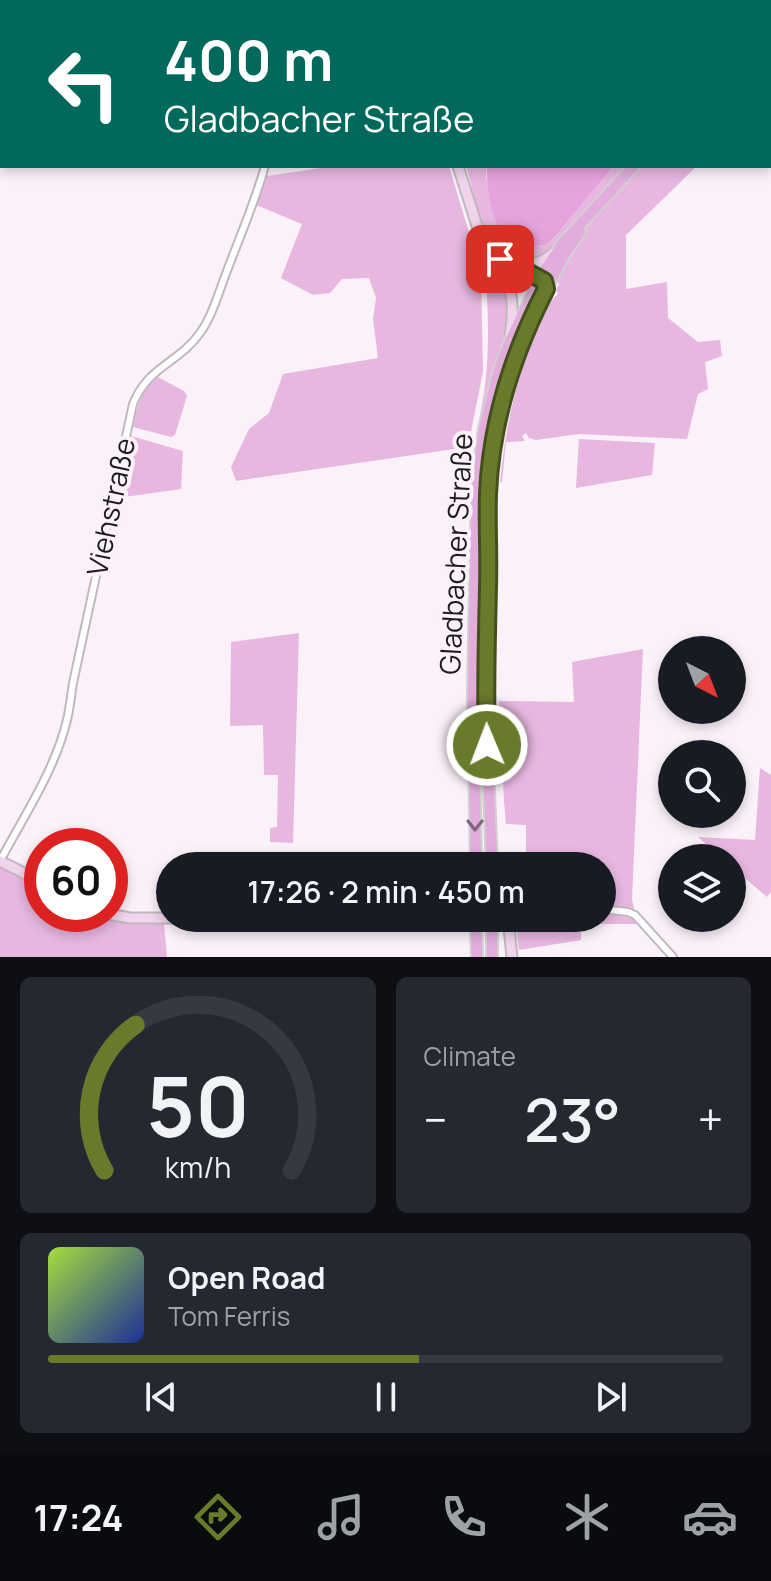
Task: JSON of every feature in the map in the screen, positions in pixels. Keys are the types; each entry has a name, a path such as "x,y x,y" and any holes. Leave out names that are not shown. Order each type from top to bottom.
{"main road":[{"path":"541,285 558,250 632,168"},
{"path":"541,285 601,200"},
{"name":"Gladbacher Straße","path":"476,852 473,693 478,471 484,429 498,373 509,343 541,285"},
{"name":"Gladbacher Straße","path":"491,852 486,718 488,493 495,432 508,381 541,285"},
{"path":"476,932 477,957"},
{"path":"492,932 492,957"}],"street":[{"name":"Viehstraße","path":"0,861 46,776 67,721 133,404 139,389 149,377 200,332 212,309 264,168"},
{"path":"459,168 485,251 505,277 511,293 513,309 509,343"},
{"path":"481,239 500,259 517,266 541,285"},
{"path":"517,266 526,267 542,262 558,250"},
{"path":"495,263 519,279 541,285"},
{"path":"0,861 24,873"},
{"path":"616,911 635,915 673,957"},
{"path":"128,918 156,918"},
{"path":"509,932 512,957"}],"shaded area":[{"path":"321,168 450,168 481,272 483,371 468,447 236,481 231,467 249,429 269,413 283,374 378,358 373,319 376,298 369,278 342,279 330,293 313,295 281,278 302,224 256,205 267,176"},
{"path":"467,168 487,168 486,177 510,241 519,248 544,245 552,240 612,168 624,168 560,240 535,260 513,256 497,247 480,214"},
{"path":"487,168 612,168 545,245 519,248 509,241 496,221"},
{"path":"641,168 695,168 626,235 626,289 667,282 668,318 698,342 720,340 722,356 705,362 708,389 698,394 687,439 579,434 536,440 526,433 522,436 525,441 506,442 500,482 508,426 516,389 541,318 558,294 556,277 579,238 615,193"},
{"path":"481,252 503,283 509,314 475,443 488,350 487,293"},
{"path":"158,377 184,391 187,396 175,435 171,437 133,427 144,393"},
{"path":"131,436 183,451 181,489 117,498"},
{"path":"579,439 655,443 652,475 576,488"},
{"path":"299,633 293,843 270,842 270,828 277,827 278,775 264,775 263,725 230,726 231,642"},
{"path":"643,649 632,899 633,917 642,924 616,924 616,852 526,852 526,825 506,824 499,701 574,702 572,662"},
{"path":"760,768 771,775 771,892 767,897 746,879 746,844 706,844 698,837 755,840"},
{"path":"0,865 24,878 24,932 128,932 128,922 156,923 156,932 165,932 167,957 0,957"},
{"path":"517,932 581,932 581,940 519,950"}],"route":[{"path":"487,745 488,493 495,432 518,350 546,289 544,281 500,259"}]}
